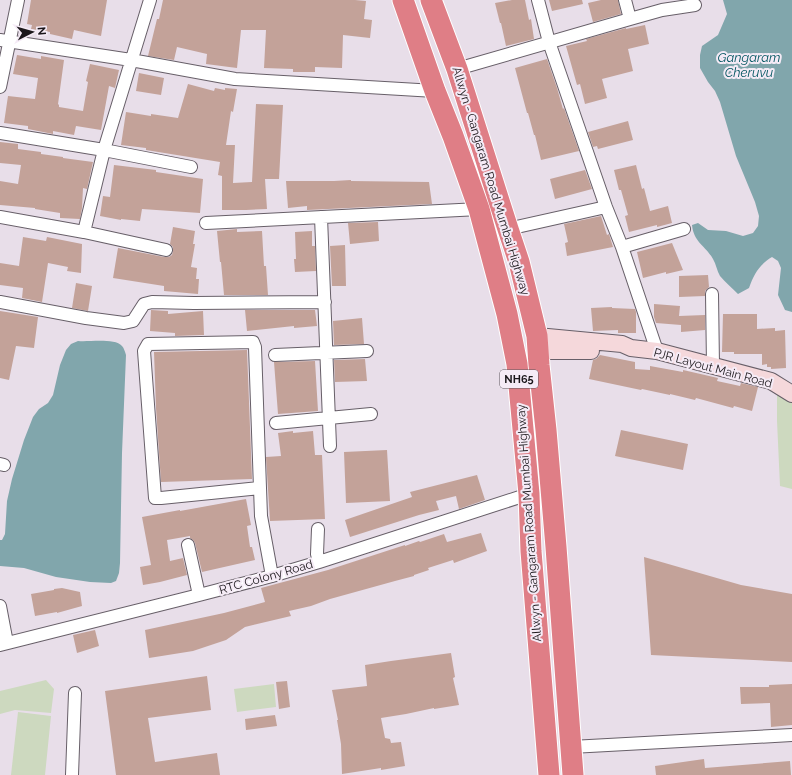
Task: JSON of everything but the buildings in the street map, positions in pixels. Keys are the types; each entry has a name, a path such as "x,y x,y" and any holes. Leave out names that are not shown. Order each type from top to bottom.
{"highway":[{"name":"Allwyn - Gangaram Road Mumbai Highway","path":"403,0 479,209 507,314 517,364 529,494 531,551 549,775"},
{"name":"Allwyn - Gangaram Road Mumbai Highway","path":"431,0 457,70 519,262 538,345 552,494 573,775"},
{"path":"463,165 485,157"},
{"path":"470,185 492,177"}],"street":[{"path":"0,87 5,41 18,0"},
{"path":"84,232 104,150 150,0"},
{"path":"538,0 549,42 606,207 622,247 657,351"},
{"path":"625,0 630,19"},
{"path":"457,70 662,10 695,5"},
{"path":"5,41 131,60 235,79 435,91"},
{"path":"0,133 104,150 191,167"},
{"path":"508,229 606,207"},
{"path":"206,223 479,209"},
{"path":"0,217 84,232 166,250"},
{"path":"321,217 330,446"},
{"path":"622,247 684,229"},
{"path":"712,294 713,366"},
{"path":"0,302 86,318 124,323 133,321 144,304 152,302 325,302"},
{"path":"260,488 155,498 144,351 148,344 253,342 256,347 261,516 272,576"},
{"name":"PJR Layout Main Road","path":"538,345 622,344 631,348 657,351 771,381 792,394"},
{"path":"275,355 326,354 367,351"},
{"path":"276,423 371,414"},
{"name":"RTC Colony Road","path":"3,644 272,576 529,494"},
{"path":"318,529 317,554 319,562"},
{"path":"188,545 199,595"},
{"path":"0,606 3,644"},
{"path":"72,775 75,693"},
{"path":"571,747 792,735"}],"green space":[{"path":"777,389 792,399 792,489 780,486"},
{"path":"46,680 54,689 51,713 15,710 0,714 0,691"},
{"path":"274,684 276,707 237,712 234,689"},
{"path":"18,712 51,716 45,775 11,775"}],"water":[{"name":"Gangaram Cheruvu","path":"723,0 792,0 792,312 785,310 778,295 781,268 778,261 772,257 767,260 758,270 749,288 738,294 720,276 710,254 697,240 693,231 692,225 698,223 708,230 726,231 743,236 753,233 758,226 759,216 755,202 736,156 720,102 715,91 700,68 702,46 718,35 727,14"},
{"path":"78,341 114,342 122,346 126,355 120,563 116,581 111,583 90,582 56,577 24,568 0,566 0,540 2,540 5,534 7,501 24,440 33,417 39,409 48,403 53,395 60,365 66,350 71,344"}]}
